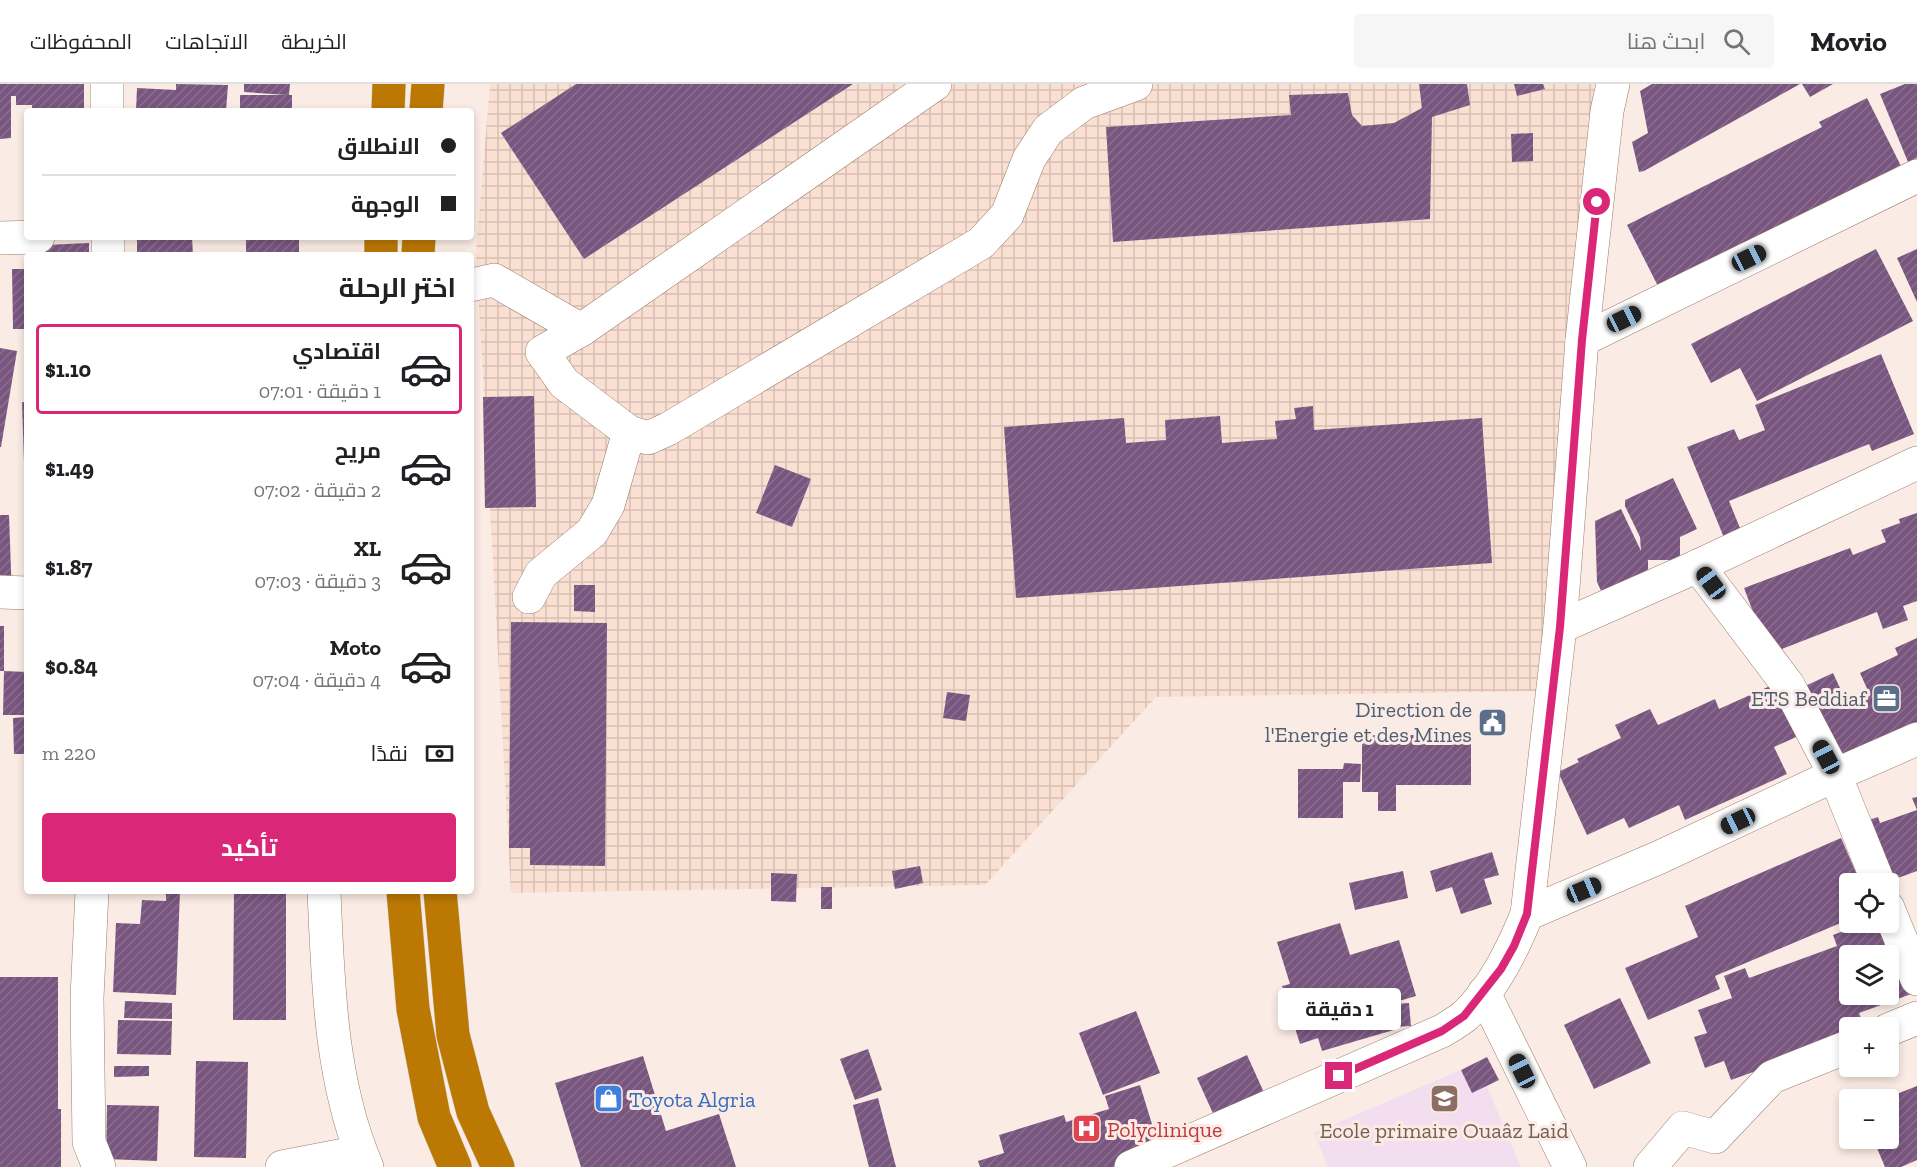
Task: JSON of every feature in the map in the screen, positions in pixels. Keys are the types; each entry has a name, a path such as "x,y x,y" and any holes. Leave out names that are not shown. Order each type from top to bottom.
{"highway":[{"path":"388,108 389,84"},
{"path":"426,108 428,84"},
{"path":"403,894 413,1009 434,1117 454,1167"},
{"path":"440,894 453,1035 473,1112 498,1167"}],"street":[{"path":"107,84 107,108"},
{"path":"935,84 581,330 542,352 564,383 629,432 648,438 668,429 981,243 1007,215 1029,159 1048,130 1084,103 1136,84"},
{"path":"1131,1167 1442,1031 1464,1016 1484,993 1514,946 1527,914 1560,627 1582,340 1607,111 1613,84"},
{"path":"1582,340 1917,176"},
{"path":"0,238 24,237"},
{"path":"474,284 494,280 581,330"},
{"path":"529,597 541,574 592,532 608,505 629,432"},
{"path":"1560,627 1698,566 1917,463"},
{"path":"1698,566 1788,685 1835,775 1875,873"},
{"path":"0,592 24,593"},
{"path":"1527,914 1660,857 1917,739"},
{"path":"92,894 87,998 89,1142 99,1167"},
{"path":"282,1167 364,1160 342,1087 330,1007 324,894"},
{"path":"1898,933 1917,979"},
{"path":"1484,993 1570,1167"},
{"path":"1899,1025 1917,1018"},
{"path":"1650,1167 1683,1128 1715,1137 1772,1077 1839,1050"}],"shaded area":[{"path":"490,84 1595,84 1544,691 1156,697 985,885 511,893 476,251"},
{"name":"Ecole primaire Ouaâz Laid","path":"1477,1063 1521,1167 1328,1167 1314,1133"}],"building":[{"path":"0,84 84,84 84,108 32,108 32,105 16,105 16,96 11,96 11,138 0,139"},
{"path":"176,84 228,85 226,108 136,108 137,88 176,90"},
{"path":"244,84 290,84 289,95 292,95 292,108 240,108 240,95 286,95 244,92"},
{"path":"576,84 853,84 584,259 501,133"},
{"path":"1419,84 1467,84 1470,105 1432,117 1430,219 1113,242 1106,127 1291,115 1289,95 1348,93 1352,115 1362,126 1394,123 1422,108"},
{"path":"1514,84 1543,84 1545,89 1517,96"},
{"path":"1652,84 1800,84 1639,172 1632,142 1648,133 1640,91"},
{"path":"1802,84 1833,84 1810,97"},
{"path":"1905,84 1917,84 1917,158 1908,162 1880,94"},
{"path":"1867,98 1901,166 1661,292 1627,225 1822,127 1819,122"},
{"path":"1533,133 1533,161 1512,162 1511,134"},
{"path":"137,240 192,240 193,252 137,252"},
{"path":"246,240 299,240 299,252 246,252"},
{"path":"89,243 89,252 46,252 45,245"},
{"path":"1876,249 1913,321 1757,401 1740,368 1711,383 1691,344"},
{"path":"1917,249 1917,302 1897,258"},
{"path":"12,269 24,269 24,329 13,329"},
{"path":"0,348 17,351 1,447 0,447"},
{"path":"1881,354 1914,434 1872,451 1869,444 1729,501 1744,538 1727,545 1687,447 1734,429 1739,440 1765,430 1755,405"},
{"path":"534,396 536,507 485,508 483,397"},
{"path":"22,402 24,402 24,462"},
{"path":"1313,406 1314,430 1482,418 1492,563 1016,598 1004,427 1124,418 1126,443 1166,440 1165,420 1220,416 1222,443 1277,439 1275,421 1296,419 1294,408"},
{"path":"775,465 811,479 792,527 756,513"},
{"path":"1673,478 1697,529 1680,537 1680,556 1673,560 1648,560 1648,575 1602,593 1597,582 1595,521 1621,509 1641,551 1640,537 1625,506 1625,500"},
{"path":"1917,513 1917,601 1903,606 1908,620 1883,629 1877,612 1769,654 1744,588 1850,548 1853,555 1886,542 1881,530 1900,523 1899,519"},
{"path":"0,515 9,515 12,598 0,598"},
{"path":"574,585 595,585 595,612 574,611"},
{"path":"511,622 607,623 605,866 530,865 530,848 509,848"},
{"path":"0,626 4,626 4,671 0,671"},
{"name":"ETS Beddiaf","path":"1917,638 1917,726 1872,748 1869,742 1835,758 1801,688 1833,673 1847,703 1869,693 1860,673 1898,655 1895,648"},
{"path":"4,671 24,672 24,715 3,715"},
{"path":"1781,681 1805,733 1774,747 1787,774 1685,820 1679,805 1629,828 1624,818 1587,835 1558,772 1579,762 1577,759 1621,738 1615,725 1650,709 1658,725 1715,699 1719,709"},
{"path":"947,692 970,695 966,721 943,718"},
{"path":"24,717 24,754 14,754 13,718"},
{"path":"1362,735 1471,735 1471,785 1396,785 1396,811 1378,811 1378,792 1362,792"},
{"path":"1344,763 1361,764 1360,782 1343,782 1343,818 1298,818 1298,769 1343,769"},
{"path":"1917,797 1917,810 1912,798"},
{"path":"1917,810 1917,871 1899,878 1899,873 1884,873 1866,821 1878,817 1880,823"},
{"path":"1841,838 1856,873 1839,873 1839,924 1715,976 1720,989 1648,1020 1625,968 1698,937 1685,906"},
{"path":"1492,852 1499,875 1484,879 1492,904 1461,914 1452,887 1436,892 1430,871"},
{"path":"920,866 923,883 895,889 892,871"},
{"path":"1403,871 1408,898 1355,910 1349,883"},
{"path":"771,873 797,874 796,902 771,901"},
{"path":"821,887 832,887 832,909 821,909"},
{"path":"166,894 180,894 176,995 113,992 116,923 140,924 142,900 166,901"},
{"path":"234,894 286,894 286,1020 233,1020"},
{"path":"1340,923 1350,955 1399,940 1416,996 1389,1004 1397,1029 1322,1051 1318,1038 1300,1044 1282,986 1290,984 1277,942"},
{"path":"1839,933 1892,933 1896,945 1839,945 1839,1005 1881,1005 1859,1013 1861,1017 1839,1017 1839,1041 1731,1080 1724,1061 1705,1068 1694,1037 1707,1033 1698,1010 1732,998 1724,976 1745,968 1749,978 1837,946 1833,935"},
{"path":"1899,952 1914,993 1899,998"},
{"path":"0,977 58,977 58,1109 61,1109 61,1167 0,1167"},
{"path":"1620,998 1651,1063 1594,1089 1564,1025"},
{"path":"125,1001 172,1003 172,1019 124,1018"},
{"path":"1409,1003 1411,1026 1396,1027 1395,1004"},
{"path":"1136,1011 1160,1073 1103,1095 1079,1033"},
{"path":"118,1020 172,1021 171,1055 117,1054"},
{"path":"868,1049 882,1090 855,1100 840,1059"},
{"path":"1247,1055 1266,1097 1216,1120 1197,1078"},
{"name":"Toyota Algria","path":"643,1056 666,1131 719,1114 736,1167 581,1167 555,1083"},
{"path":"1487,1057 1499,1080 1472,1093 1461,1070"},
{"path":"196,1061 248,1062 246,1158 194,1157"},
{"path":"114,1066 149,1066 149,1076 114,1077"},
{"name":"Polyclinique","path":"1140,1085 1163,1160 1141,1167 980,1167 978,1161 1004,1153 999,1135 1064,1115 1066,1122 1109,1109 1105,1096"},
{"path":"1917,1086 1917,1160 1901,1167 1885,1167 1877,1149 1899,1149 1899,1093"},
{"path":"878,1098 896,1167 869,1167 853,1105"},
{"path":"107,1105 159,1106 157,1161 106,1159"}],"place":[{"name":"ETS Beddiaf","path":"1887,698"},
{"name":"Direction de l'Energie et des Mines","path":"1493,722"},
{"name":"Ecole primaire Ouaâz Laid","path":"1444,1098"},
{"name":"Toyota Algria","path":"608,1099"},
{"name":"Polyclinique","path":"1086,1129"}],"route":[{"path":"1339,1076 1442,1031 1464,1016 1501,969 1514,946 1527,914 1560,627 1582,340 1597,202"}]}
